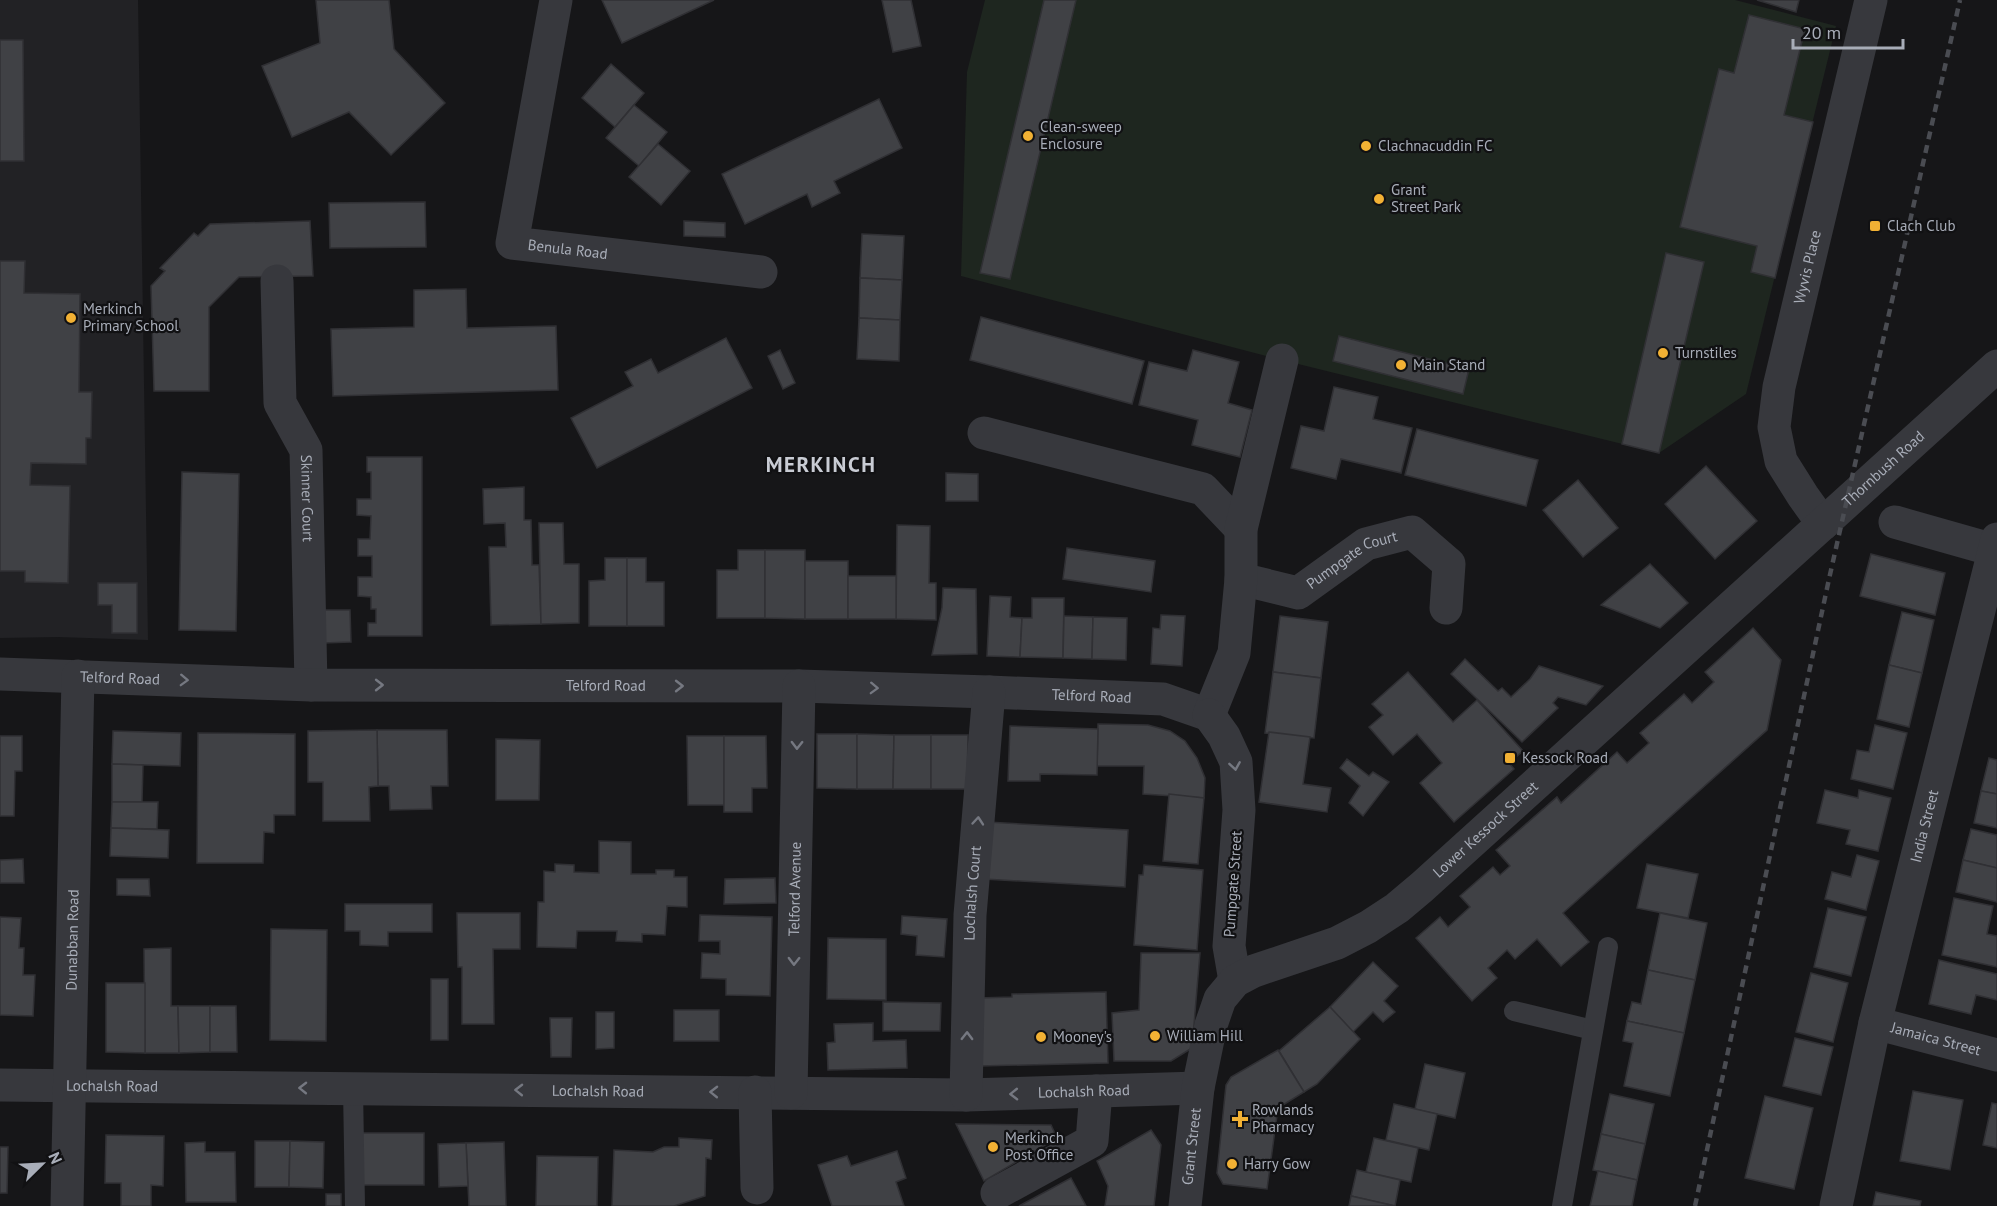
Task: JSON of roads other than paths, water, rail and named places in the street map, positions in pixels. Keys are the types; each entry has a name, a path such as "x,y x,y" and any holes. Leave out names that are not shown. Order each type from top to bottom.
{"street":[{"name":"Benula Road","path":"556,0 512,243 761,272"},
{"name":"Wyvis Place","path":"1823,524 1781,461 1774,427 1779,387 1871,0"},
{"name":"Skinner Court","path":"277,281 280,403 306,450 311,685"},
{"path":"1209,715 1234,653 1241,579 1241,529 1282,360"},
{"name":"Thornbush Road","path":"1786,557 1992,384"},
{"path":"984,433 1203,489 1241,529"},
{"name":"India Street","path":"1836,1206 1875,1023 1996,545 1894,522"},
{"name":"Pumpgate Court","path":"1241,579 1298,593 1366,544 1412,532 1449,564 1446,608"},
{"name":"Lower Kessock Street","path":"1235,981 1254,971 1337,943 1397,908 1786,557"},
{"name":"Telford Road","path":"0,674 311,685 798,686 989,692 1163,699 1209,715"},
{"name":"Dunabban Road","path":"67,1206 78,675"},
{"name":"Telford Avenue","path":"791,1093 798,686"},
{"name":"Lochalsh Court","path":"966,1095 970,915 989,692"},
{"name":"Pumpgate Street","path":"1209,715 1224,736 1236,762 1239,810 1229,946 1235,981"},
{"path":"1198,1088 1211,1025 1220,999 1235,981"},
{"name":"Jamaica Street","path":"1875,1023 1997,1055"},
{"name":"Lochalsh Road","path":"0,1085 966,1095 1198,1088"},
{"name":"Grant Street","path":"1185,1206 1198,1088"},
{"path":"755,1092 757,1188"},
{"path":"997,1193 1092,1141 1096,1092"}],"lane":[{"path":"1562,1206 1608,947"},
{"path":"1514,1011 1593,1030"},
{"path":"353,1088 355,1206"}],"railway":[{"path":"1695,1206 1829,579 1960,0"}],"place":[{"name":"Clean-sweep Enclosure","path":"1028,136"},
{"name":"Clachnacuddin FC","path":"1366,146"},
{"name":"Grant Street Park","path":"1379,199"},
{"name":"Clach Club","path":"1875,226"},
{"name":"Merkinch Primary School","path":"71,318"},
{"name":"Turnstiles","path":"1663,353"},
{"name":"Main Stand","path":"1401,365"},
{"name":"Kessock Road","path":"1510,758"},
{"name":"William Hill","path":"1155,1036"},
{"name":"Mooney's","path":"1041,1037"},
{"name":"Rowlands Pharmacy","path":"1240,1119"},
{"name":"Merkinch Post Office","path":"993,1147"},
{"name":"Harry Gow","path":"1232,1164"}],"district":[{"name":"MERKINCH","path":"821,465"}]}
